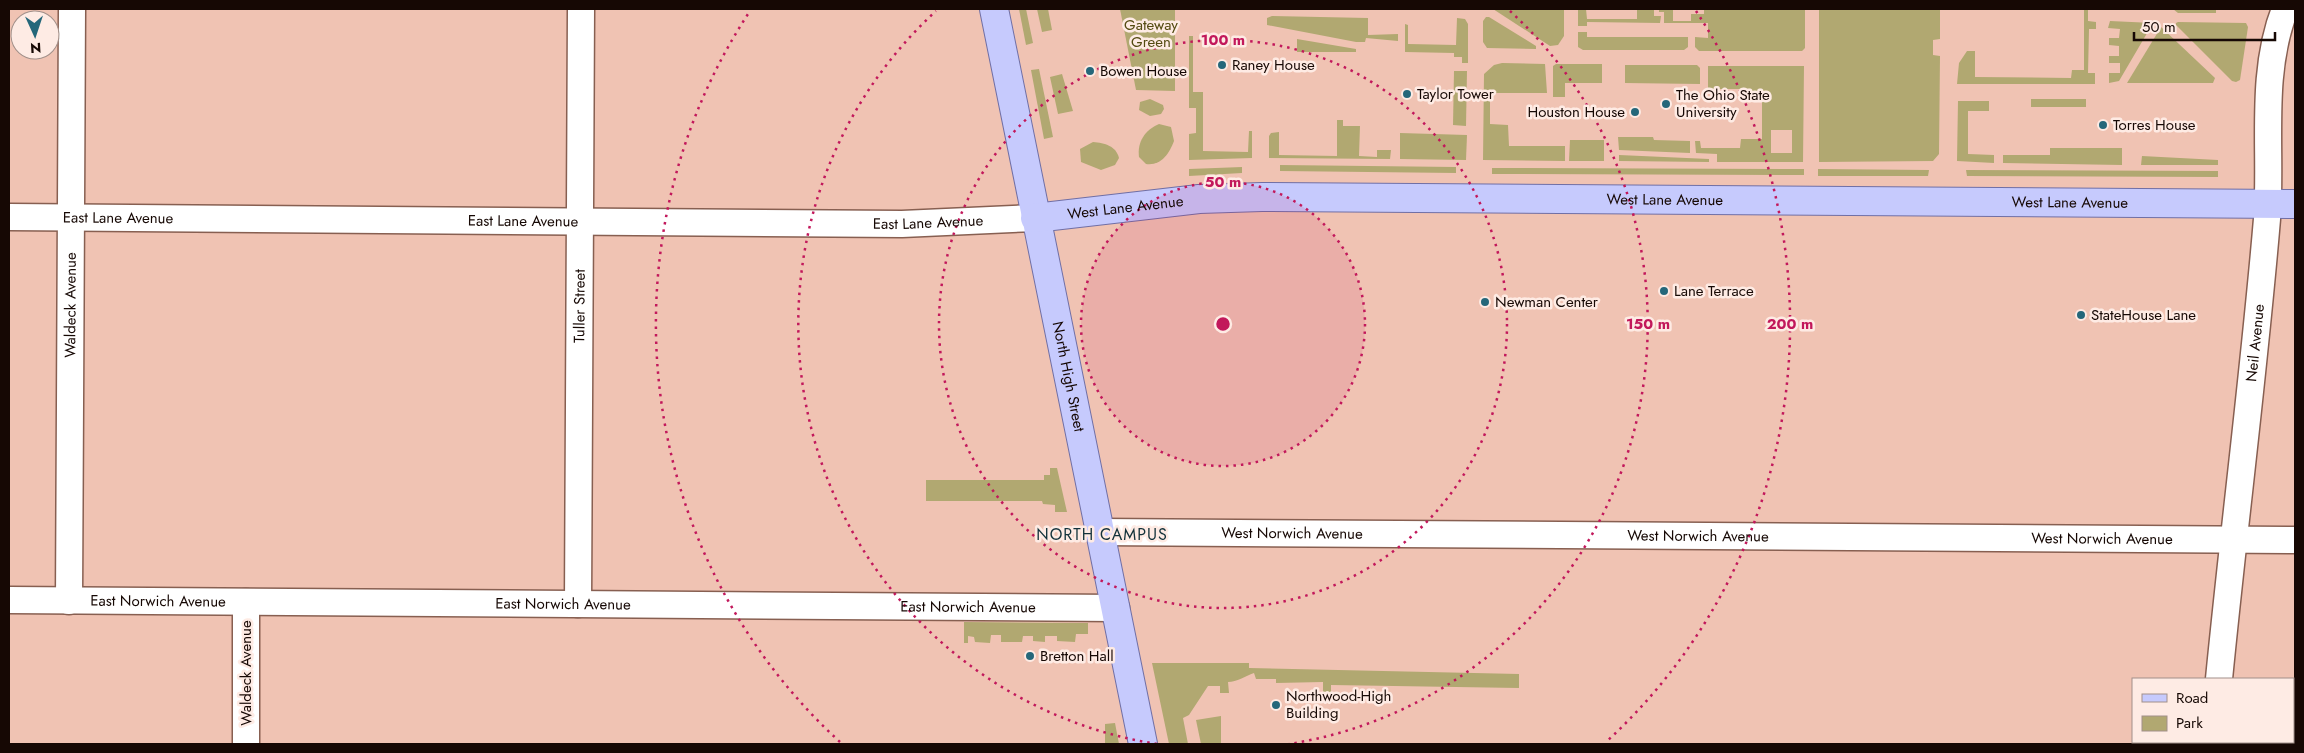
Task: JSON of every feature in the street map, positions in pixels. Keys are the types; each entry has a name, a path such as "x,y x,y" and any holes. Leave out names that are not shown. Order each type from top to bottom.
{"main road":[{"name":"North High Street","path":"994,9 1143,744"},
{"name":"West Lane Avenue","path":"1035,218 1200,199 1262,197 2295,204"}],"street":[{"name":"Waldeck Avenue","path":"69,601 72,9"},
{"name":"Tuller Street","path":"578,604 581,9"},
{"name":"Neil Avenue","path":"2219,678 2233,540 2253,376 2268,204 2272,54 2285,9"},
{"name":"East Lane Avenue","path":"9,217 902,224 1035,218"},
{"name":"West Norwich Avenue","path":"1100,532 2295,540"},
{"name":"East Norwich Avenue","path":"9,600 1116,608"},
{"name":"Waldeck Avenue","path":"246,602 246,744"}],"green space":[{"path":"1019,9 1026,9 1033,43 1026,45"},
{"path":"1037,9 1048,9 1052,30 1042,32"},
{"name":"Gateway Green","path":"1120,9 1175,9 1175,91 1136,90"},
{"path":"1493,9 1564,9 1564,36 1558,45 1550,46"},
{"path":"1578,9 1586,9 1587,19 1637,19 1637,10 1654,10 1654,16 1661,16 1660,23 1587,22 1587,26 1578,26"},
{"path":"1659,9 1673,9 1673,21 1691,21 1691,14 1704,14 1704,9 1805,9 1805,48 1802,51 1699,51 1695,47 1695,37 1708,38 1708,23 1664,23 1664,12 1659,12"},
{"path":"1819,9 1940,9 1940,39 1933,40 1933,55 1940,56 1939,154 1933,161 1819,162"},
{"path":"2084,9 2088,9 2088,21 2096,22 2096,29 2089,29 2088,73 2095,73 2095,84 1957,84 1959,63 1967,51 1975,51 1975,77 2071,78 2072,70 2084,70"},
{"path":"2173,9 2216,9 2216,13 2178,13"},
{"path":"1272,16 1368,18 1368,35 1398,34 1398,41 1366,38 1365,42 1356,42 1267,25 1267,18"},
{"path":"1486,17 1489,17 1536,46 1536,49 1487,48 1483,42 1483,21"},
{"path":"1457,18 1465,19 1468,24 1468,63 1462,63 1462,57 1454,57 1454,53 1405,52 1405,24 1408,25 1408,44 1456,45"},
{"path":"2110,21 2153,23 2119,81 2109,83 2109,73 2120,73 2120,63 2109,63 2109,56 2119,56 2119,46 2109,45 2109,38 2119,38 2120,29 2108,28"},
{"path":"2178,22 2246,23 2248,27 2240,80 2232,81 2176,25"},
{"path":"2161,27 2215,78 2213,83 2127,83"},
{"path":"1578,32 1587,32 1587,37 1688,37 1688,47 1684,50 1583,50 1578,47"},
{"path":"1189,36 1193,36 1193,92 1203,92 1203,151 1248,152 1249,131 1252,131 1252,158 1189,160 1189,134 1196,133 1196,108 1189,108"},
{"path":"1297,39 1356,49 1356,52 1297,52"},
{"path":"1502,63 1545,64 1547,93 1490,93 1490,124 1508,125 1509,146 1565,146 1565,161 1483,160 1484,74 1494,65"},
{"path":"1556,64 1602,64 1602,83 1565,83 1565,97 1553,97 1553,66"},
{"path":"1625,65 1697,65 1700,68 1700,84 1625,83"},
{"path":"1708,66 1804,66 1803,162 1717,162 1717,154 1696,153 1695,141 1700,141 1701,148 1740,148 1741,139 1762,139 1762,97 1745,97 1745,89 1708,89","holes":["1771,130 1792,130 1792,153 1771,153"]},
{"path":"1039,69 1053,137 1044,139 1031,70"},
{"path":"1454,71 1467,71 1466,126 1453,125"},
{"path":"1062,74 1073,111 1058,114 1050,77"},
{"path":"1150,99 1163,105 1164,109 1161,114 1150,116 1139,110 1140,102"},
{"path":"2031,99 2086,99 2086,107 2031,107"},
{"path":"1958,101 1989,101 1989,111 1968,111 1968,154 1994,155 1994,163 1957,161"},
{"path":"1337,120 1343,120 1343,126 1360,126 1359,156 1377,157 1377,150 1391,150 1390,159 1269,158 1269,136 1271,133 1279,132 1279,155 1337,156"},
{"path":"1159,124 1171,127 1174,141 1164,158 1156,163 1146,164 1139,157 1139,146 1146,133"},
{"path":"1400,133 1467,135 1466,160 1400,159"},
{"path":"1618,137 1653,137 1654,140 1690,141 1690,153 1619,150"},
{"path":"1570,140 1604,140 1604,161 1569,161"},
{"path":"1093,142 1106,144 1113,148 1119,158 1115,165 1101,170 1081,162 1080,149"},
{"path":"2050,148 2122,148 2122,165 2003,163 2003,155 2050,155"},
{"path":"1619,155 1709,159 1709,162 1619,161"},
{"path":"2142,156 2218,160 2218,165 2141,165"},
{"path":"1280,165 1456,167 1456,173 1280,171"},
{"path":"1242,167 1242,173 1189,176 1189,169"},
{"path":"1492,168 1804,169 1804,175 1492,174"},
{"path":"1818,169 1929,170 1928,176 1818,176"},
{"path":"1966,170 2218,171 2218,177 1967,176"},
{"path":"1050,468 1057,468 1067,512 1055,512 1055,505 1043,504 1042,501 926,501 926,480 1044,480 1044,475 1050,475"},
{"path":"964,622 1088,623 1088,634 1076,634 1075,642 1057,641 1057,636 1045,636 1045,642 1033,641 1033,636 1023,636 1022,642 1001,642 1001,635 991,635 990,643 975,642 974,637 968,636 968,643 964,643"},
{"path":"1152,663 1249,663 1249,668 1519,674 1519,688 1331,685 1331,694 1323,694 1323,682 1276,683 1276,679 1256,679 1254,673 1228,682 1229,693 1220,693 1220,686 1208,686 1189,715 1183,718 1188,744 1169,744"},
{"path":"1221,716 1221,744 1201,744 1196,720"},
{"path":"1115,723 1119,744 1105,744 1105,724"}],"place":[{"name":"Raney House","path":"1222,65"},
{"name":"Bowen House","path":"1090,71"},
{"name":"Taylor Tower","path":"1407,94"},
{"name":"The Ohio State University","path":"1666,104"},
{"name":"Houston House","path":"1635,112"},
{"name":"Torres House","path":"2103,125"},
{"name":"Lane Terrace","path":"1664,291"},
{"name":"Newman Center","path":"1485,302"},
{"name":"StateHouse Lane","path":"2081,315"},
{"name":"Bretton Hall","path":"1030,656"},
{"name":"Northwood-High Building","path":"1276,705"}],"district":[{"name":"NORTH CAMPUS","path":"1102,534"}]}
